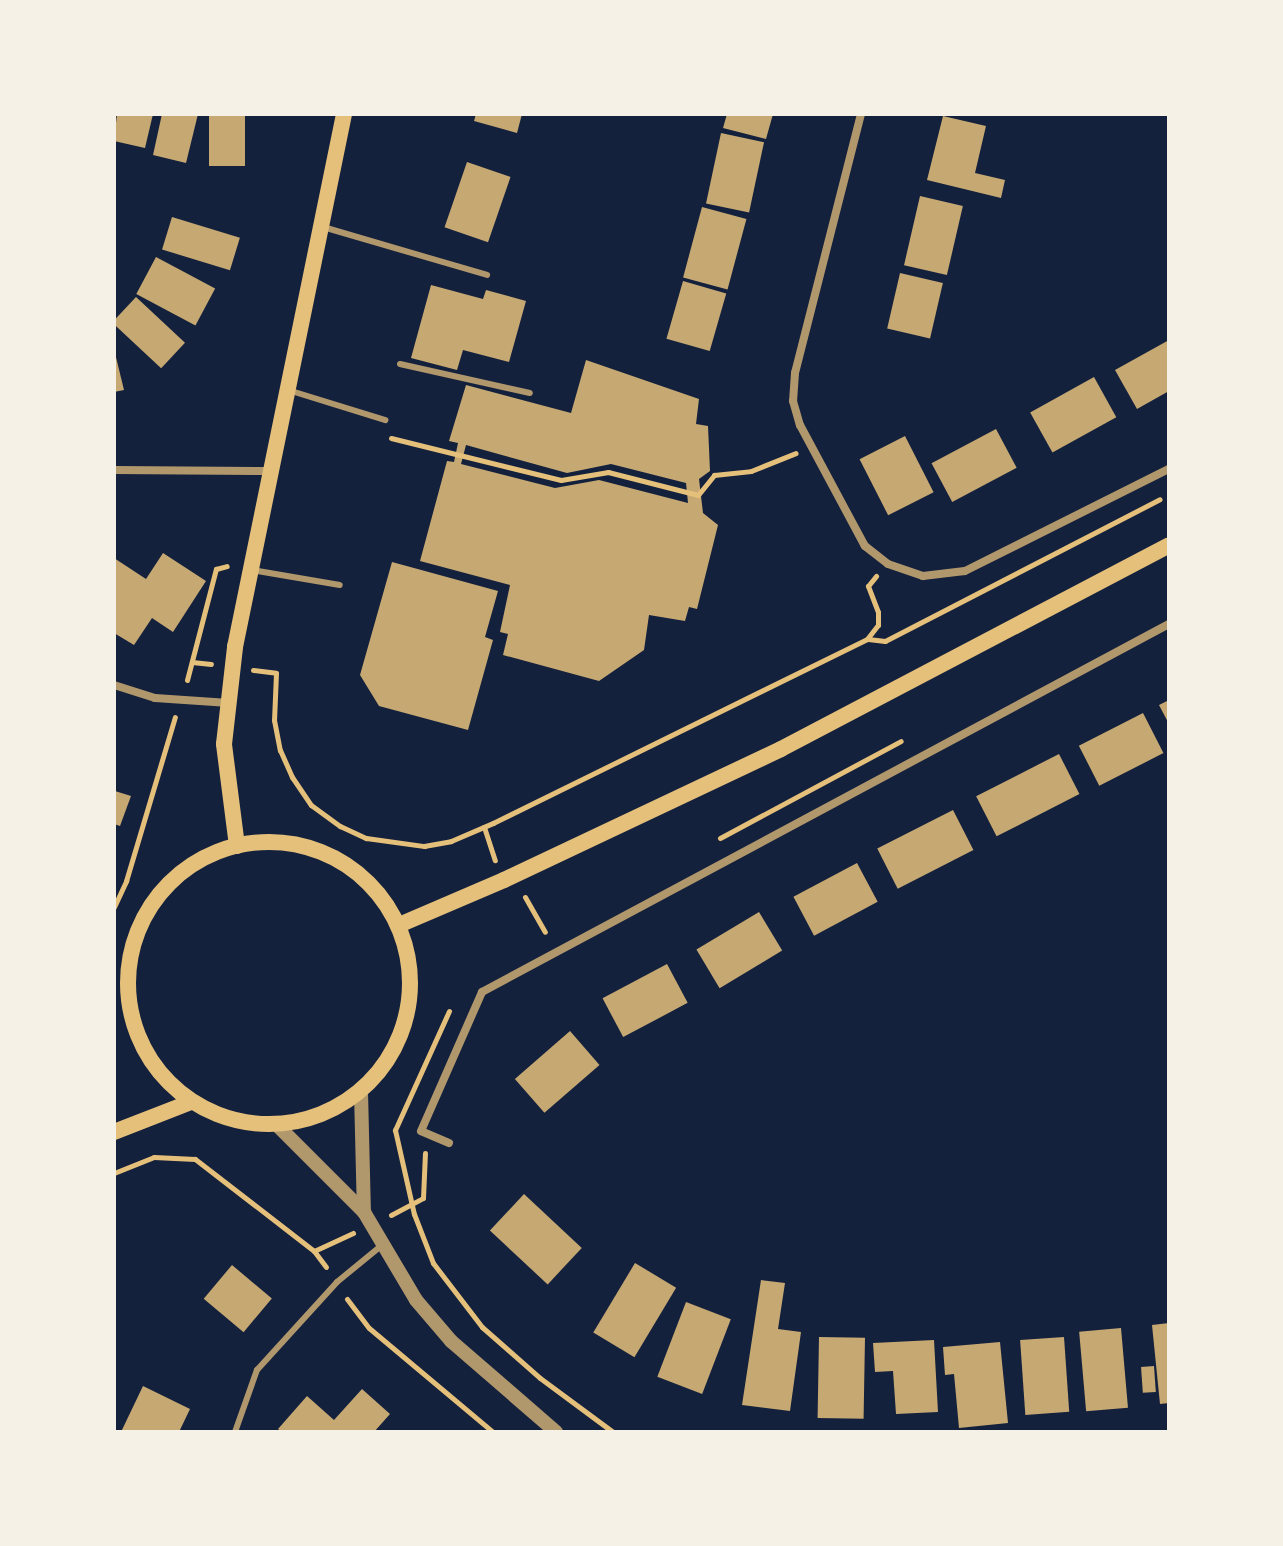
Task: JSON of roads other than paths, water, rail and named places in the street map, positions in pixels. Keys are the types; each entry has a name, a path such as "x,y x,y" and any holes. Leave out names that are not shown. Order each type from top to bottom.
{"main road":[{"path":"237,846 224,744 235,647 254,564 285,389 344,114"},
{"path":"399,925 504,880 781,749 1169,545"},
{"path":"254,842 297,844 338,859 373,887 399,925 410,969 408,1015 391,1057 361,1092 322,1115 278,1126 232,1121 191,1102 157,1071 136,1033 127,991 131,948 148,909 176,876 212,853 237,846 254,842"},
{"path":"114,1010 127,991"},
{"path":"114,1132 191,1102"}],"street":[{"path":"861,114 795,373 793,401 811,447 865,546 888,564 923,576 965,571 1169,469"},
{"path":"114,470 269,471"},
{"path":"449,1143 421,1131 482,992 1169,624"},
{"path":"114,685 155,698 229,703"},
{"path":"361,1092 364,1212"},
{"path":"278,1126 364,1212 381,1246 416,1300 451,1341 556,1432"}],"lane":[{"path":"320,226 487,275"},
{"path":"400,364 530,393"},
{"path":"285,389 385,420"},
{"path":"254,564 340,585"},
{"path":"235,1432 257,1370 337,1282 381,1246"}]}
